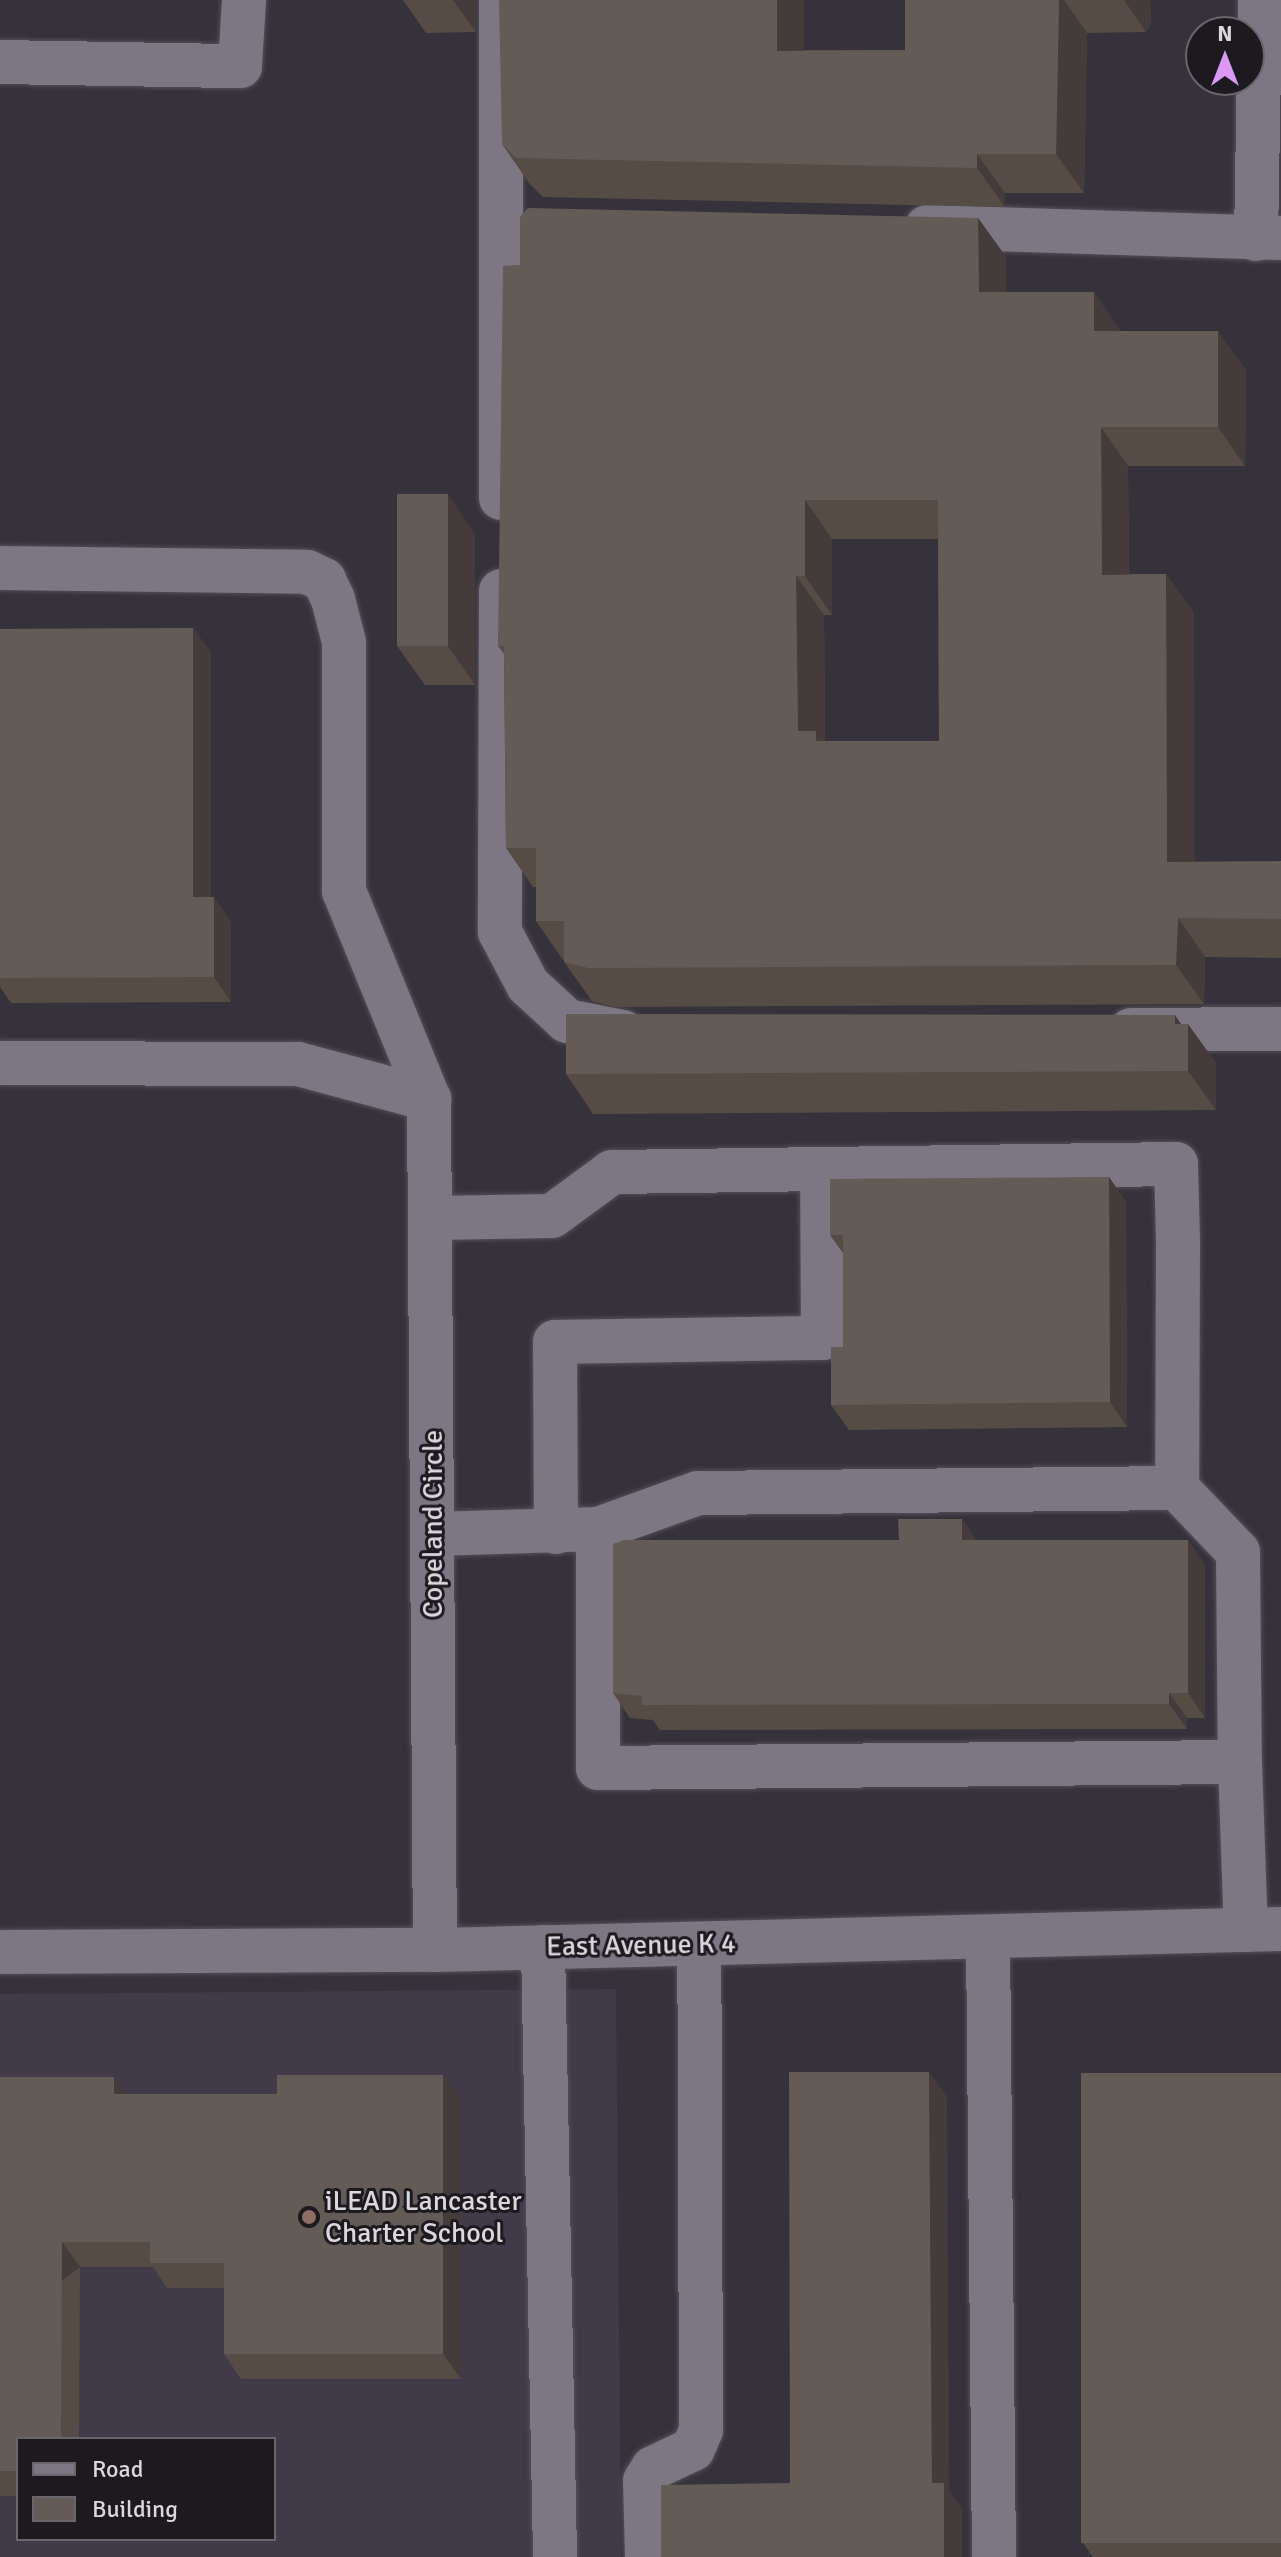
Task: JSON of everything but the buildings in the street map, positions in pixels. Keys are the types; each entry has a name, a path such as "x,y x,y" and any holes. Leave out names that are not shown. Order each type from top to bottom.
{"street":[{"path":"0,62 240,66 244,0"},
{"path":"501,0 500,932 528,985 567,1021 612,1032 660,1031"},
{"path":"891,227 1268,238 1260,0"},
{"path":"501,221 548,222"},
{"path":"0,568 307,572 324,580 344,642 344,891 429,1099"},
{"path":"1090,1030 1281,1029"},
{"path":"0,1063 298,1064 429,1099"},
{"name":"Copeland Circle","path":"429,1099 435,1950"},
{"path":"432,1218 552,1216 612,1172 1176,1164 1177,1488 1238,1552 1240,1762 1264,1930"},
{"path":"822,1169 823,1338 555,1342 577,1531 598,1768 1240,1762"},
{"path":"433,1534 577,1531 698,1493 1177,1488"},
{"name":"East Avenue K 4","path":"0,1952 435,1950 1264,1930"},
{"path":"988,1937 994,2557"},
{"path":"647,2557 645,2481 653,2468 693,2449 701,2430 699,1944"},
{"path":"543,1947 555,2557"}],"shaded area":[{"name":"iLEAD Lancaster Charter School","path":"616,1989 621,2557 0,2557 0,1994"}],"place":[{"name":"iLEAD Lancaster Charter School","path":"309,2217"}]}
